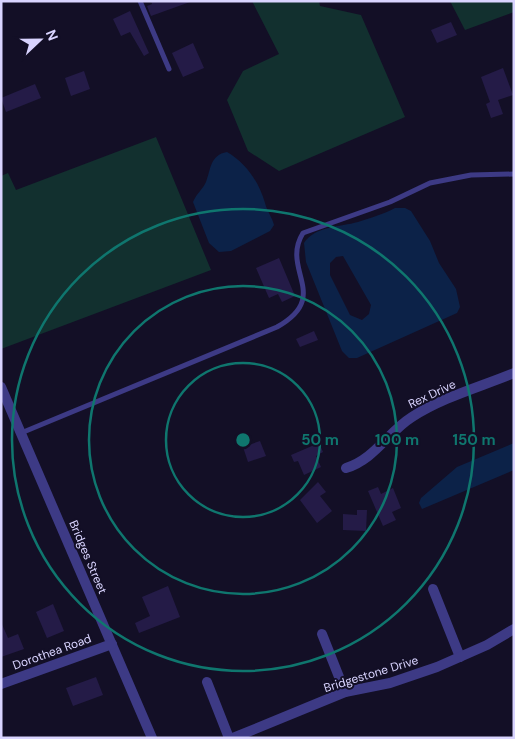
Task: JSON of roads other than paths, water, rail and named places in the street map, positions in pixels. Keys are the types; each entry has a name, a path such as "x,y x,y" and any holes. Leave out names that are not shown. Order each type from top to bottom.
{"street":[{"name":"Rex Drive","path":"346,468 366,460 405,422 428,407 514,372"},
{"name":"Bridges Street","path":"1,387 152,738"},
{"path":"433,589 460,657"},
{"name":"Bridgestone Drive","path":"233,738 345,692 390,683 460,657 514,629"},
{"path":"322,634 345,692"},
{"name":"Dorothea Road","path":"1,684 112,644"},
{"path":"207,682 229,738"}],"lane":[{"path":"140,1 169,69"},
{"path":"21,433 291,320 300,307 305,294 296,253 296,247 303,233 390,202 430,183 471,174 514,174"}],"water":[{"path":"227,152 246,167 251,174 274,225 270,231 231,251 219,252 209,243 193,202 206,182 214,159"},
{"path":"395,208 405,208 411,211 430,241 439,263 456,289 460,307 457,313 357,358 349,358 342,351 306,262 304,243 309,237 321,230 358,222","holes":["343,256 371,305 369,314 362,320 350,315 330,275 330,263 336,257"]},
{"path":"514,443 514,470 422,509 419,503 421,498 457,467"}]}
